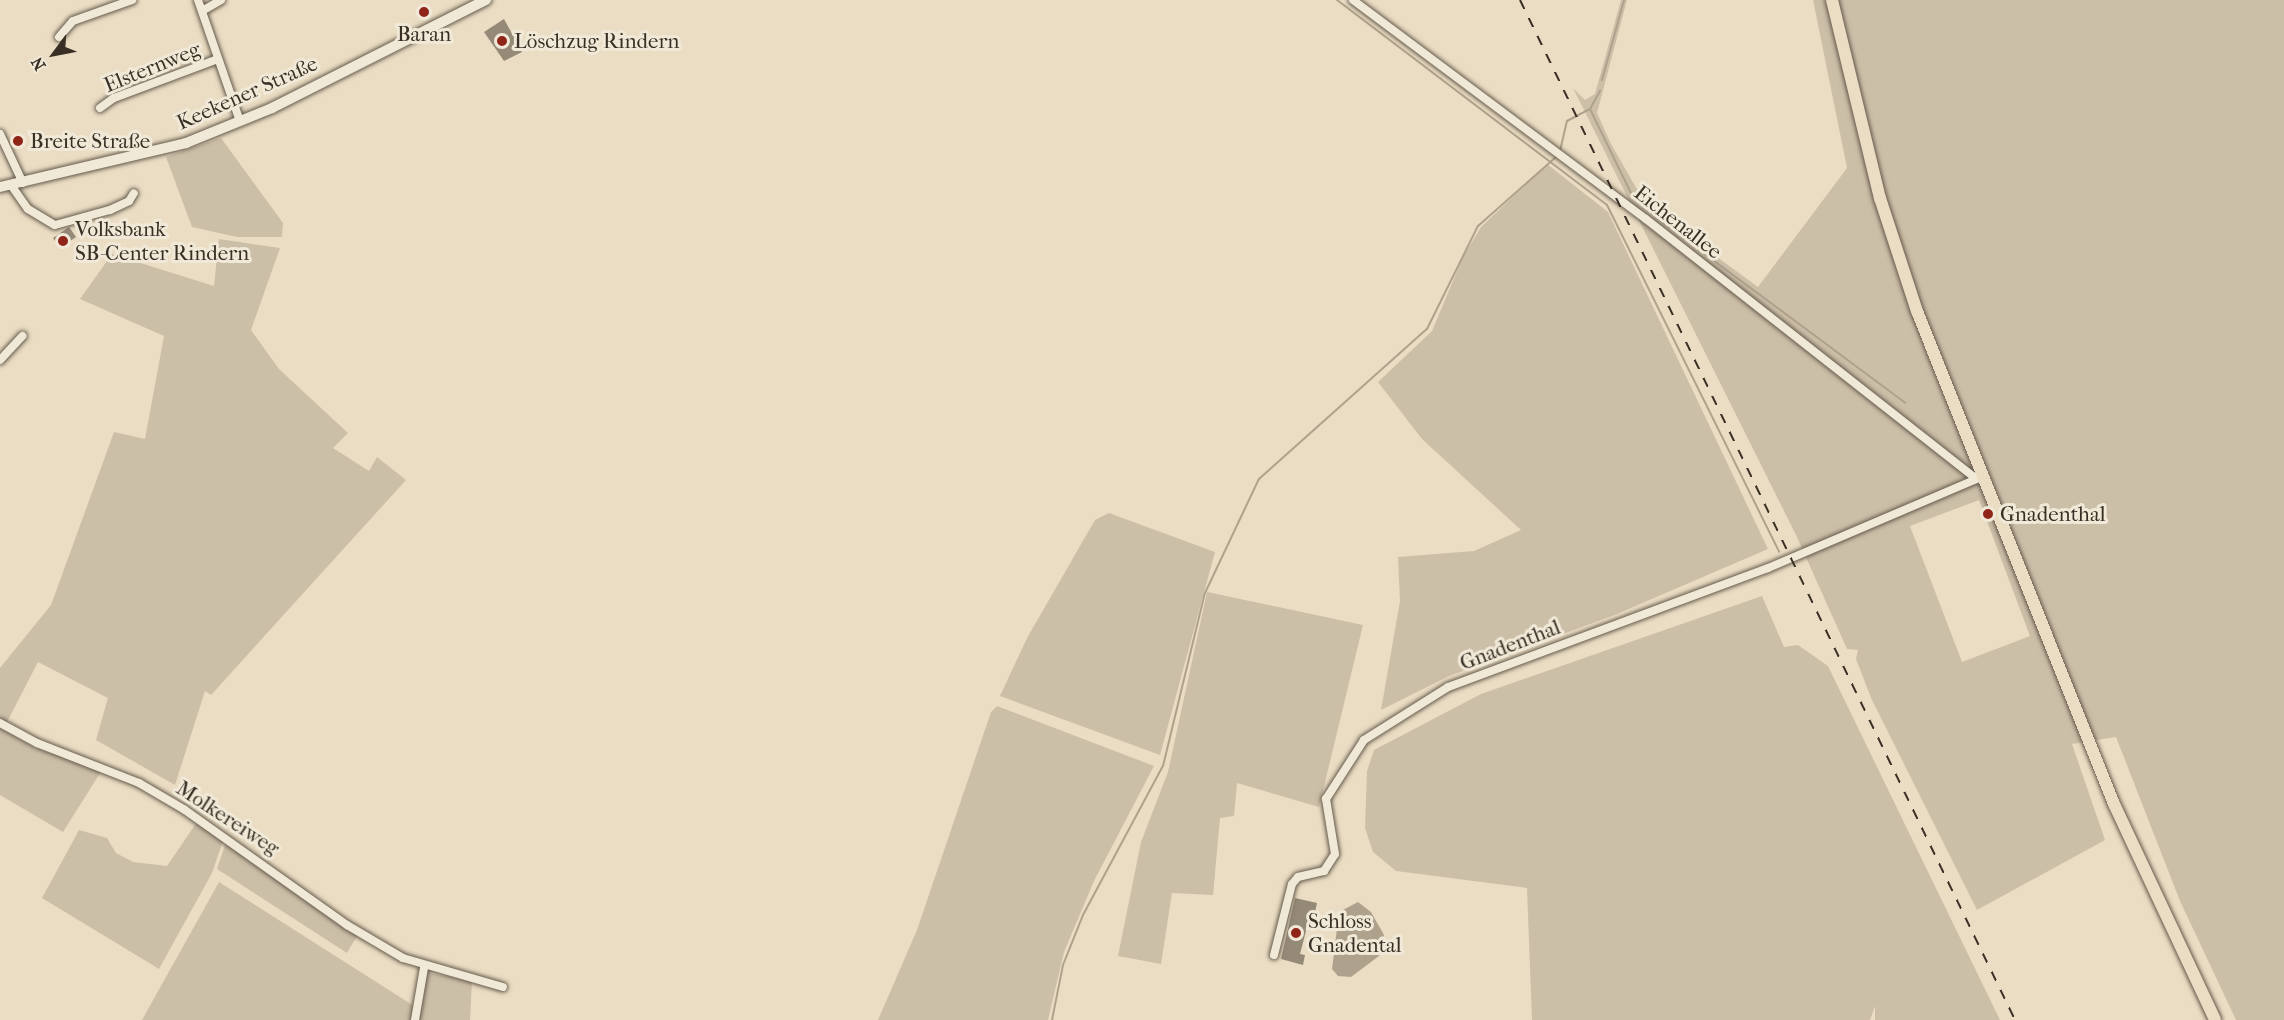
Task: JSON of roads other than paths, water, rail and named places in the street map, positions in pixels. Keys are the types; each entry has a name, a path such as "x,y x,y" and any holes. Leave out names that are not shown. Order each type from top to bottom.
{"main road":[{"name":"Keekener Straße","path":"5,186 158,151 240,121 486,0"},
{"path":"1832,0 1894,245 1978,478 2137,858 2216,1020"}],"street":[{"path":"59,37 74,21 132,0"},
{"path":"198,0 240,121"},
{"path":"202,11 221,0"},
{"name":"Eichenallee","path":"1353,0 1558,156 1646,219 1978,478"},
{"name":"Elsternweg","path":"100,108 114,98 218,59"},
{"path":"0,134 23,183"},
{"name":"Keekener Straße","path":"5,186 28,209 56,225 110,210 129,201 134,193"},
{"path":"0,360 22,336"},
{"name":"Gnadenthal","path":"1274,956 1292,884 1298,877 1324,871 1335,854 1326,812 1326,799 1364,740 1448,687 1768,568 1978,478"},
{"name":"Molkereiweg","path":"0,723 176,804 347,925 424,968 480,977 503,987"},
{"path":"415,1020 424,968"}],"waterway":[{"path":"1337,0 1607,205 1779,552"},
{"path":"1602,80 1624,0"},
{"path":"1560,151 1567,121 1590,109 1600,91"},
{"path":"1590,109 1632,195 1644,208"},
{"path":"1052,1020 1063,965 1083,915 1163,766 1205,593 1259,479 1427,329 1478,226 1557,156"},
{"path":"1655,217 1905,403"}],"railway":[{"path":"1520,0 2015,1020"}],"place":[{"name":"Baran","path":"424,12"},
{"name":"Löschzug Rindern","path":"502,41"},
{"name":"Breite Straße","path":"18,141"},
{"name":"Volksbank SB-Center Rindern","path":"63,241"},
{"name":"Gnadenthal","path":"1988,514"},
{"name":"Schloss Gnadental","path":"1296,933"}]}
